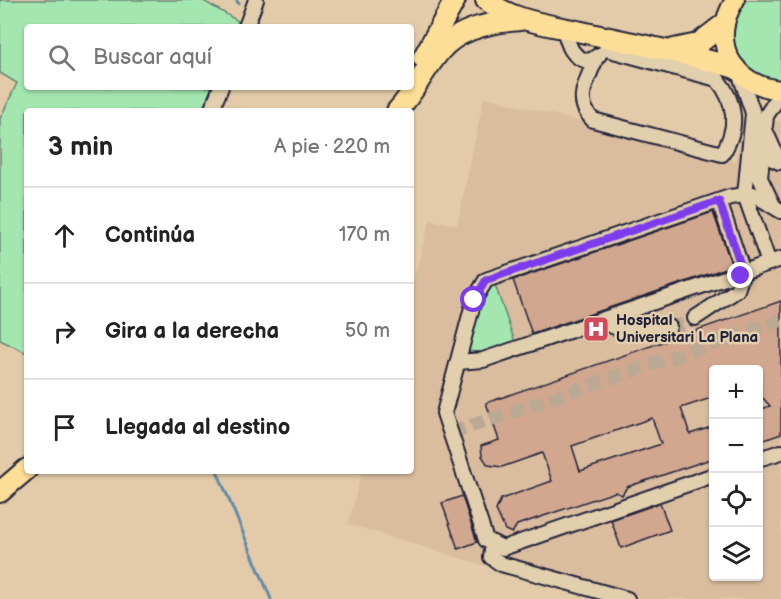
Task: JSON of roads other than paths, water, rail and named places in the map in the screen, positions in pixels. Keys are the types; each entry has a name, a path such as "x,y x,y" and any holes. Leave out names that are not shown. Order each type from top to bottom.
{"highway":[{"path":"414,73 455,0"},
{"path":"486,0 499,10 527,20 564,28 606,49 666,50 698,44 728,9"},
{"path":"414,89 441,50 452,40 483,25 527,20"},
{"path":"666,50 737,70"},
{"path":"393,108 403,90"},
{"path":"400,108 414,90"},
{"path":"0,492 24,472"}],"main road":[{"path":"728,9 725,47 737,70 752,82 781,91"}],"street":[{"path":"247,24 256,0"},
{"path":"564,28 567,44 574,55 582,60 606,49 717,79 728,92 734,112 731,140 722,154 593,120 584,110 582,96 606,49"},
{"path":"737,70 753,113 757,144 762,154 780,163"},
{"path":"212,108 220,90"},
{"path":"777,208 760,178 768,111 781,91"},
{"path":"458,362 483,360 770,263 740,196 753,113"},
{"path":"765,129 780,163"},
{"path":"709,477 502,548 486,540 444,413 474,300 486,280 719,201 753,194 777,208"},
{"path":"695,318 737,290 743,272 719,201"},
{"path":"600,321 625,331 669,327"},
{"path":"763,458 781,452"},
{"path":"493,543 491,557 501,564 627,599"}],"waterway":[{"path":"236,0 239,4"},
{"path":"218,474 271,599"}],"tunnel":[{"path":"669,327 683,325 695,318"},
{"path":"451,433 781,320"}],"place":[{"name":"Hospital Universitari La Plana","path":"596,329"}]}
